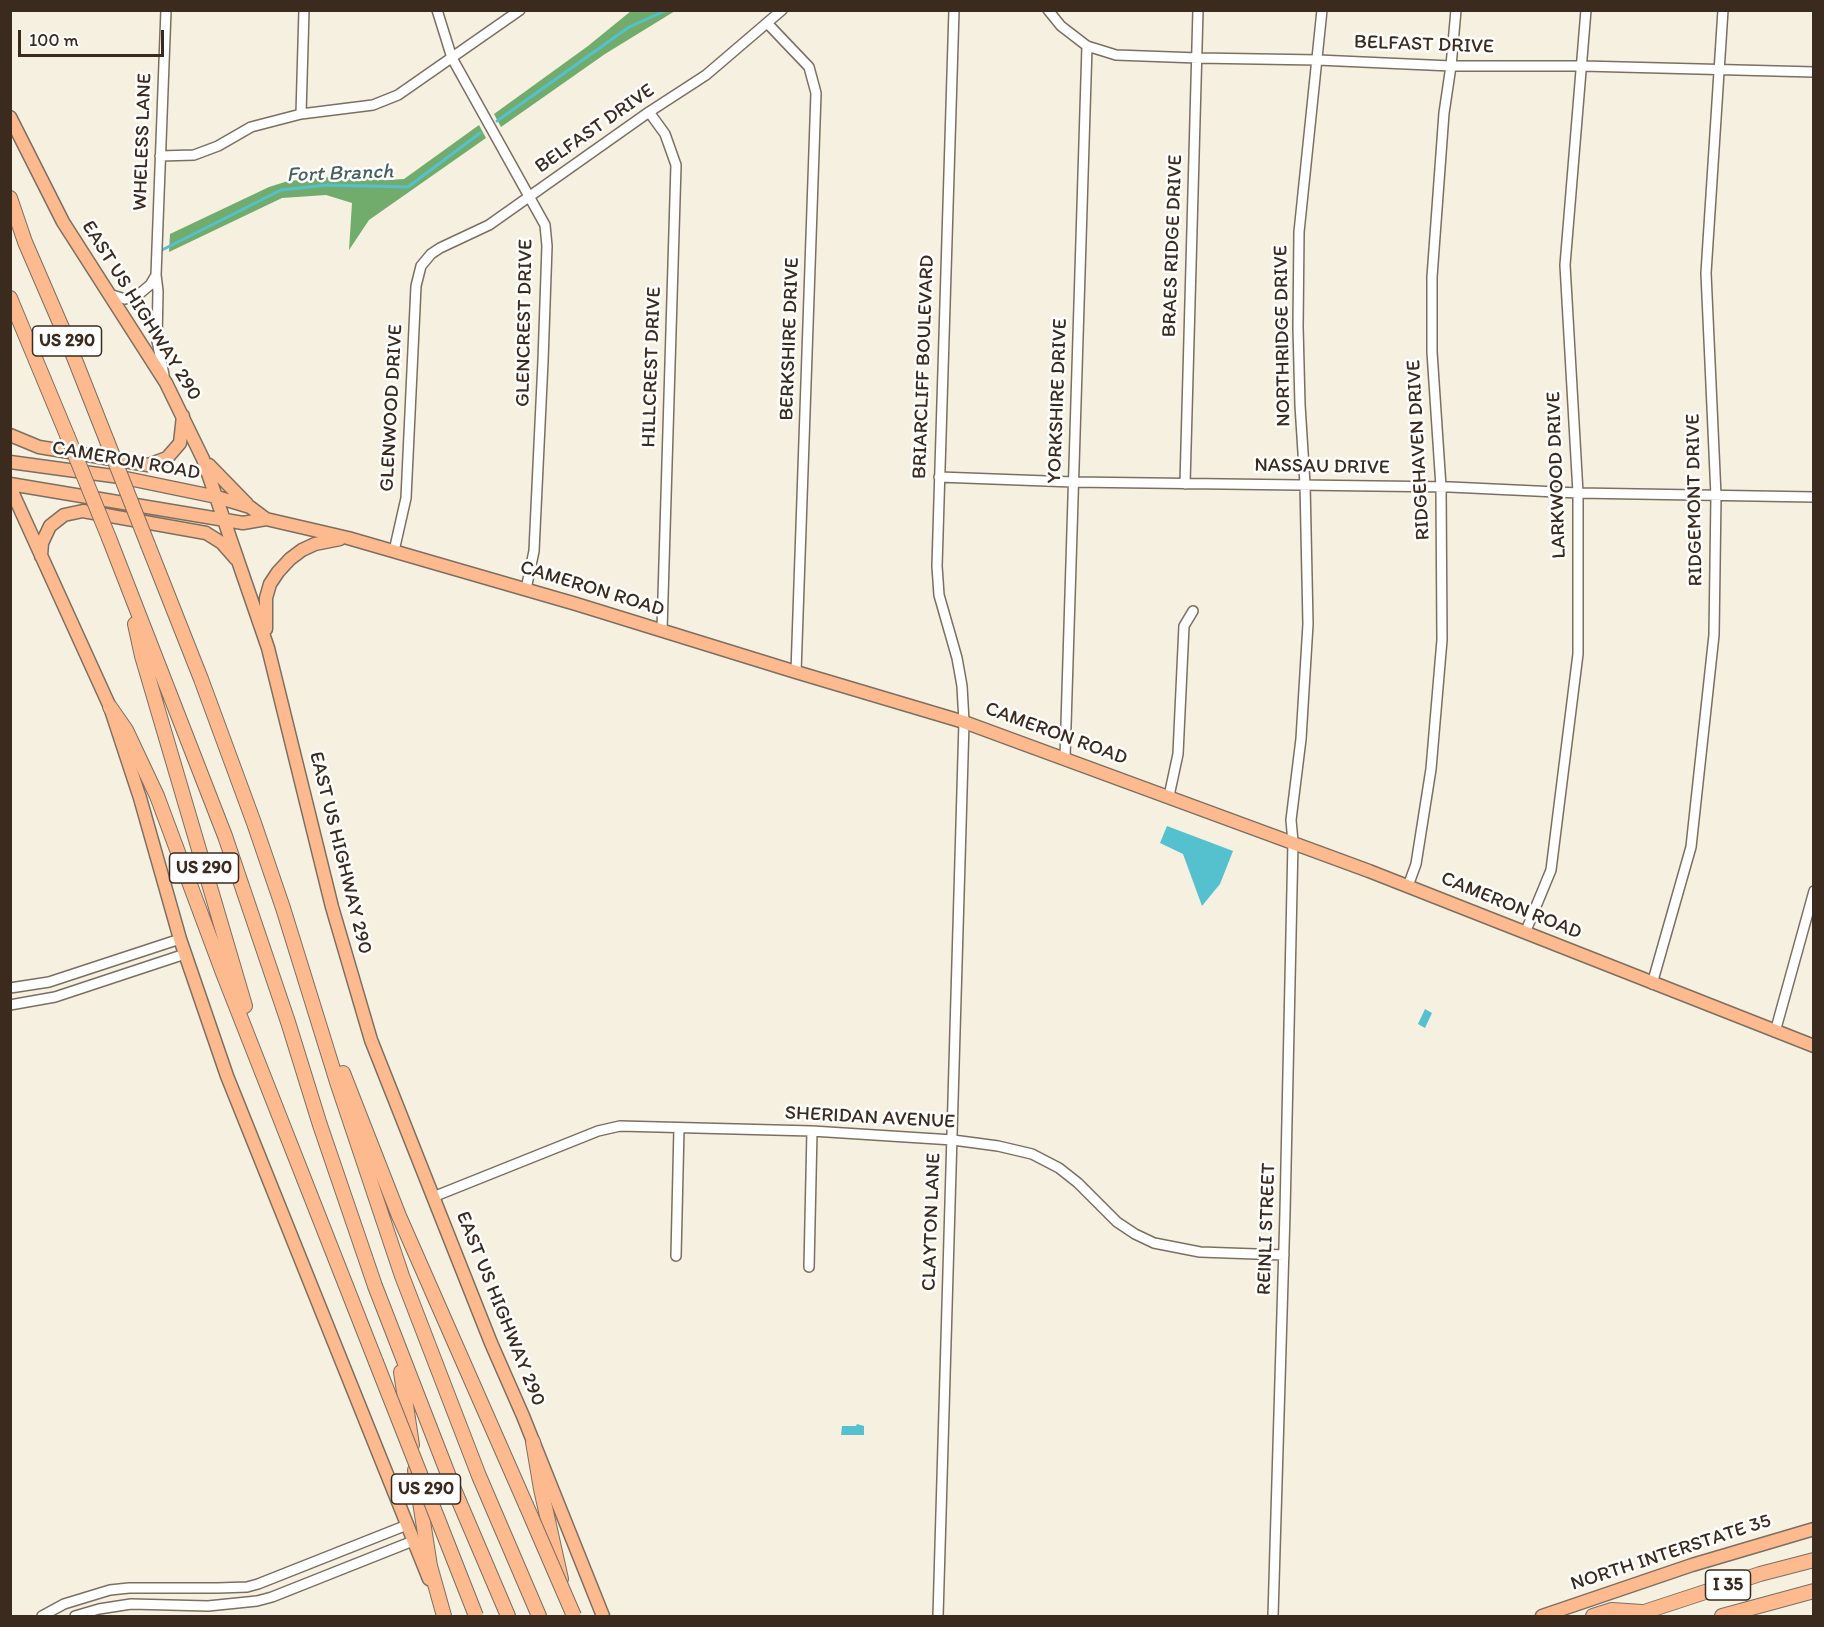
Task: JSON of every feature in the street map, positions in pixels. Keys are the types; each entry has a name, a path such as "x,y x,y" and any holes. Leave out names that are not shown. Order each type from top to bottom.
{"highway":[{"path":"10,198 25,242"},
{"name":"US 290","path":"10,214 25,242 66,337 205,688 254,823 315,1010 345,1079 375,1160 574,1617"},
{"name":"US 290","path":"10,297 126,585 142,656 229,954 293,1148 476,1617"},
{"path":"126,585 225,836 320,1125 394,1337 453,1487 508,1617"},
{"path":"110,707 126,730 157,796 223,973 293,1148"},
{"path":"315,1010 340,1093 402,1276 479,1476 539,1617"},
{"path":"394,1337 430,1566 444,1617"},
{"path":"533,1442 567,1617"},
{"name":"I 35","path":"1638,1614 1760,1574 1814,1560"},
{"name":"I 35","path":"1722,1617 1814,1591"},
{"path":"1746,1617 1765,1603"},
{"path":"1593,1617 1612,1610 1638,1614"}],"main road":[{"name":"EAST US HIGHWAY 290","path":"10,117 59,213 183,414 218,496 268,648 329,897 355,989 388,1085 603,1617"},
{"path":"10,435 39,447 148,465 167,458 180,443 183,414"},
{"path":"203,459 250,507"},
{"name":"CAMERON ROAD","path":"10,462 120,477 218,496 250,507 266,519"},
{"name":"CAMERON ROAD","path":"10,485 243,523 266,519 348,538 526,589 964,722 1293,842 1814,1046"},
{"path":"10,485 110,707 140,798 180,939 245,1123 444,1617"},
{"path":"41,557 42,543 50,526 64,515 83,511 206,533 222,543 239,562"},
{"path":"10,513 31,535"},
{"path":"268,648 265,619 266,598 270,584 278,572 302,550 315,544 348,538"},
{"name":"NORTH INTERSTATE 35","path":"1542,1617 1692,1565 1814,1529"}],"street":[{"name":"WHELESS LANE","path":"166,10 156,275 157,341 166,384"},
{"path":"301,114 304,10"},
{"name":"GLENCREST DRIVE","path":"437,10 452,58 531,196 545,225 547,246 534,550 526,589"},
{"path":"160,156 194,155 218,146 251,127 301,114 373,105 398,95 520,10"},
{"name":"BELFAST DRIVE","path":"421,266 431,254 489,225 649,112 706,75 782,10"},
{"name":"BRIARCLIFF BOULEVARD","path":"954,10 937,566 939,595 961,676 964,722"},
{"name":"BELFAST DRIVE","path":"1048,10 1061,26 1087,45 1116,55 1451,66 1583,66 1814,72"},
{"name":"BRAES RIDGE DRIVE","path":"1185,484 1198,10"},
{"name":"NORTHRIDGE DRIVE","path":"1293,842 1291,820 1301,739 1308,624 1298,327 1299,232 1322,10"},
{"name":"RIDGEHAVEN DRIVE","path":"1408,886 1416,864 1431,769 1442,640 1440,487 1432,352 1432,277 1444,113 1451,66 1455,10"},
{"name":"LARKWOOD DRIVE","path":"1525,933 1551,870 1578,654 1578,494 1566,265 1586,10"},
{"name":"RIDGEMONT DRIVE","path":"1652,984 1691,847 1714,635 1716,496 1706,273 1724,10"},
{"name":"BERKSHIRE DRIVE","path":"768,24 809,67 816,93 796,672"},
{"name":"YORKSHIRE DRIVE","path":"1065,757 1087,45"},
{"name":"HILLCREST DRIVE","path":"649,112 665,134 676,165 662,630"},
{"name":"GLENWOOD DRIVE","path":"394,551 406,498 416,286 421,266"},
{"path":"107,293 117,298 132,298 145,290 156,275"},
{"name":"NASSAU DRIVE","path":"939,477 1073,482 1440,487 1578,494 1814,497"},
{"path":"1169,796 1178,754 1184,626 1193,611"},
{"name":"CLAYTON LANE","path":"938,1617 964,722"},
{"name":"REINLI STREET","path":"1273,1617 1293,842"},
{"path":"1775,1032 1814,891"},
{"path":"10,988 37,984 180,939"},
{"path":"10,1005 38,1001 185,954"},
{"path":"37,984 38,1001"},
{"name":"SHERIDAN AVENUE","path":"433,1197 607,1128 620,1126 812,1131 953,1140 998,1146 1032,1154 1050,1163 1078,1184 1117,1222 1154,1244 1200,1252 1284,1255"},
{"path":"676,1256 679,1128"},
{"path":"809,1267 812,1131"},
{"path":"42,1617 73,1601 110,1590 247,1587 407,1525"},
{"path":"75,1617 99,1609 131,1604 201,1606 257,1601 413,1540"},
{"path":"285,1574 292,1589"},
{"path":"196,1588 201,1606"}],"green space":[{"path":"631,11 675,11 605,54 501,127 494,114 588,46"},
{"path":"479,125 486,138 369,220 349,250 352,203 326,195 282,198 169,252 170,234 269,187 288,181 330,177 404,179"}],"water":[{"path":"1167,826 1233,851 1220,884 1202,906 1183,854 1160,843"},
{"path":"1425,1009 1432,1013 1425,1028 1418,1024"},
{"path":"857,1424 864,1426 864,1435 841,1435 842,1426 856,1426"}],"waterway":[{"name":"Fort Branch","path":"497,121 629,27 667,10"},
{"name":"Fort Branch","path":"162,250 281,190 327,185 408,187 480,133"}]}
